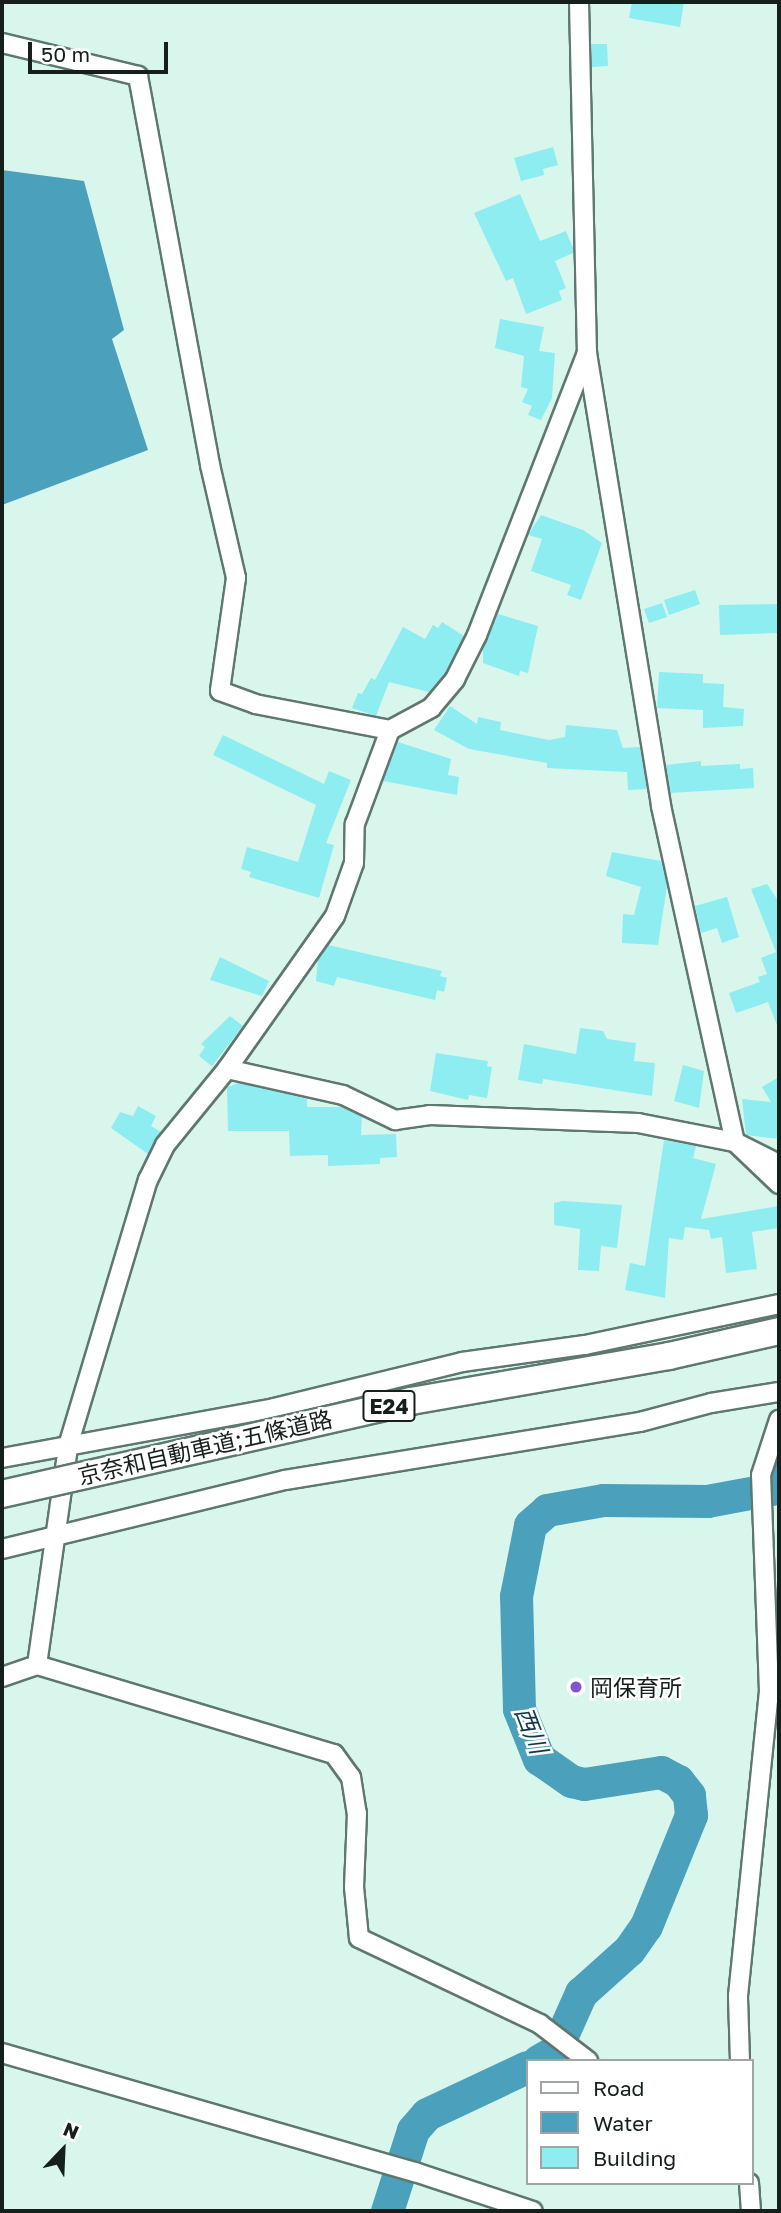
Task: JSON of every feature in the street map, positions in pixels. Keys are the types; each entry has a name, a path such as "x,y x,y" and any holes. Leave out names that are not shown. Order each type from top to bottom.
{"highway":[{"name":"京奈和自動車道;五條道路","path":"2,1494 411,1401 669,1356 779,1331"}],"street":[{"path":"579,2 587,353 661,806 735,1142 779,1184"},
{"path":"2,43 138,76 210,465 236,578 220,691 255,704 390,730 430,708 455,679 587,353"},
{"path":"37,1665 52,1535 68,1446 148,1180 164,1145 227,1069 335,916 354,863 355,824 390,730"},
{"path":"227,1069 343,1095 395,1120 430,1115 542,1116 638,1122 735,1142 779,1164"},
{"path":"2,1458 274,1408 462,1362 584,1345 779,1304"},
{"path":"2,1549 285,1480 640,1422 711,1403 779,1392"},
{"path":"740,2059 738,1996 769,1692 765,1503 761,1475 779,1420"},
{"path":"2,1677 37,1665 334,1754 351,1777 356,1813 354,1886 359,1938 540,2024 585,2059"},
{"path":"2,2053 369,2158 533,2211"},
{"path":"749,2185 751,2211"}],"water":[{"path":"2,170 84,181 124,330 112,339 148,450 2,505"}],"building":[{"path":"632,2 684,2 680,27 629,18"},
{"path":"591,44 607,44 608,66 592,67"},
{"path":"553,147 558,165 543,169 544,175 521,181 514,158"},
{"path":"520,194 540,241 566,231 573,248 573,253 555,261 566,288 559,291 562,300 526,314 513,278 506,281 474,213"},
{"path":"500,319 544,327 539,351 555,353 552,398 541,420 528,415 532,406 522,402 528,389 521,387 524,356 495,348"},
{"path":"541,515 583,530 602,543 581,600 567,595 571,585 531,571 542,539 528,535"},
{"path":"695,590 700,604 669,615 664,600"},
{"path":"662,603 667,617 649,623 644,609"},
{"path":"779,604 779,633 720,635 719,605"},
{"path":"498,614 538,626 528,673 520,671 519,676 483,663 483,649"},
{"path":"442,622 464,636 445,673 429,692 389,682 376,716 352,708 358,693 362,694 371,678 375,680 403,627 425,639 433,625 438,628"},
{"path":"659,672 703,674 703,683 724,684 723,707 744,709 743,726 703,728 703,710 657,708"},
{"path":"450,706 477,724 478,717 501,722 500,730 549,740 565,737 566,725 617,730 623,748 640,747 647,789 628,790 627,772 547,768 547,763 469,749 434,730"},
{"path":"223,735 324,784 329,771 351,780 326,843 334,845 319,898 249,877 251,872 241,869 247,847 298,862 316,805 213,755"},
{"path":"398,742 451,759 448,775 459,777 457,795 383,781"},
{"path":"701,761 701,766 740,764 740,769 753,768 754,788 670,793 666,765"},
{"path":"612,852 661,861 667,886 658,945 622,943 623,914 634,915 641,887 606,876"},
{"path":"767,884 779,902 778,1028 768,1002 736,1013 729,993 760,982 758,977 767,974 761,958 776,952 751,889"},
{"path":"727,897 739,937 722,943 717,928 701,933 695,906"},
{"path":"328,945 442,971 440,976 447,978 444,992 437,990 435,1000 337,977 334,986 316,981 318,960"},
{"path":"220,957 269,981 262,996 210,980"},
{"path":"230,1016 243,1026 212,1066 199,1056 205,1047 201,1044"},
{"path":"580,1028 603,1031 607,1039 636,1043 634,1061 655,1063 652,1096 543,1079 542,1084 518,1080 524,1044 576,1054"},
{"path":"436,1053 488,1061 487,1066 492,1067 487,1098 469,1095 468,1100 430,1091"},
{"path":"683,1065 704,1071 699,1108 674,1101"},
{"path":"779,1077 779,1139 746,1135 742,1099 771,1102 762,1087"},
{"path":"239,1083 307,1099 307,1107 341,1107 362,1117 361,1135 396,1134 397,1157 380,1158 380,1164 328,1166 328,1155 290,1156 289,1131 228,1131 227,1087"},
{"path":"138,1106 156,1116 151,1126 161,1132 148,1154 111,1128 120,1112 133,1116"},
{"path":"664,1140 696,1146 693,1158 716,1164 701,1219 779,1206 779,1228 752,1232 757,1269 726,1273 722,1237 711,1239 709,1230 685,1227 683,1240 669,1238 665,1298 625,1290 630,1263 645,1266"},
{"path":"563,1201 622,1205 617,1248 601,1246 599,1271 578,1270 580,1229 554,1225 554,1203"}],"waterway":[{"name":"西川","path":"541,2059 555,2051 581,1993 629,1950 646,1926 691,1815 689,1795 678,1781 661,1772 584,1784 571,1781 539,1759 519,1709 516,1596 530,1525 547,1510 603,1500 707,1501 771,1489 779,1479"},
{"name":"西川","path":"387,2211 413,2130 427,2114 526,2067"}],"place":[{"name":"岡保育所","path":"576,1687"}]}
